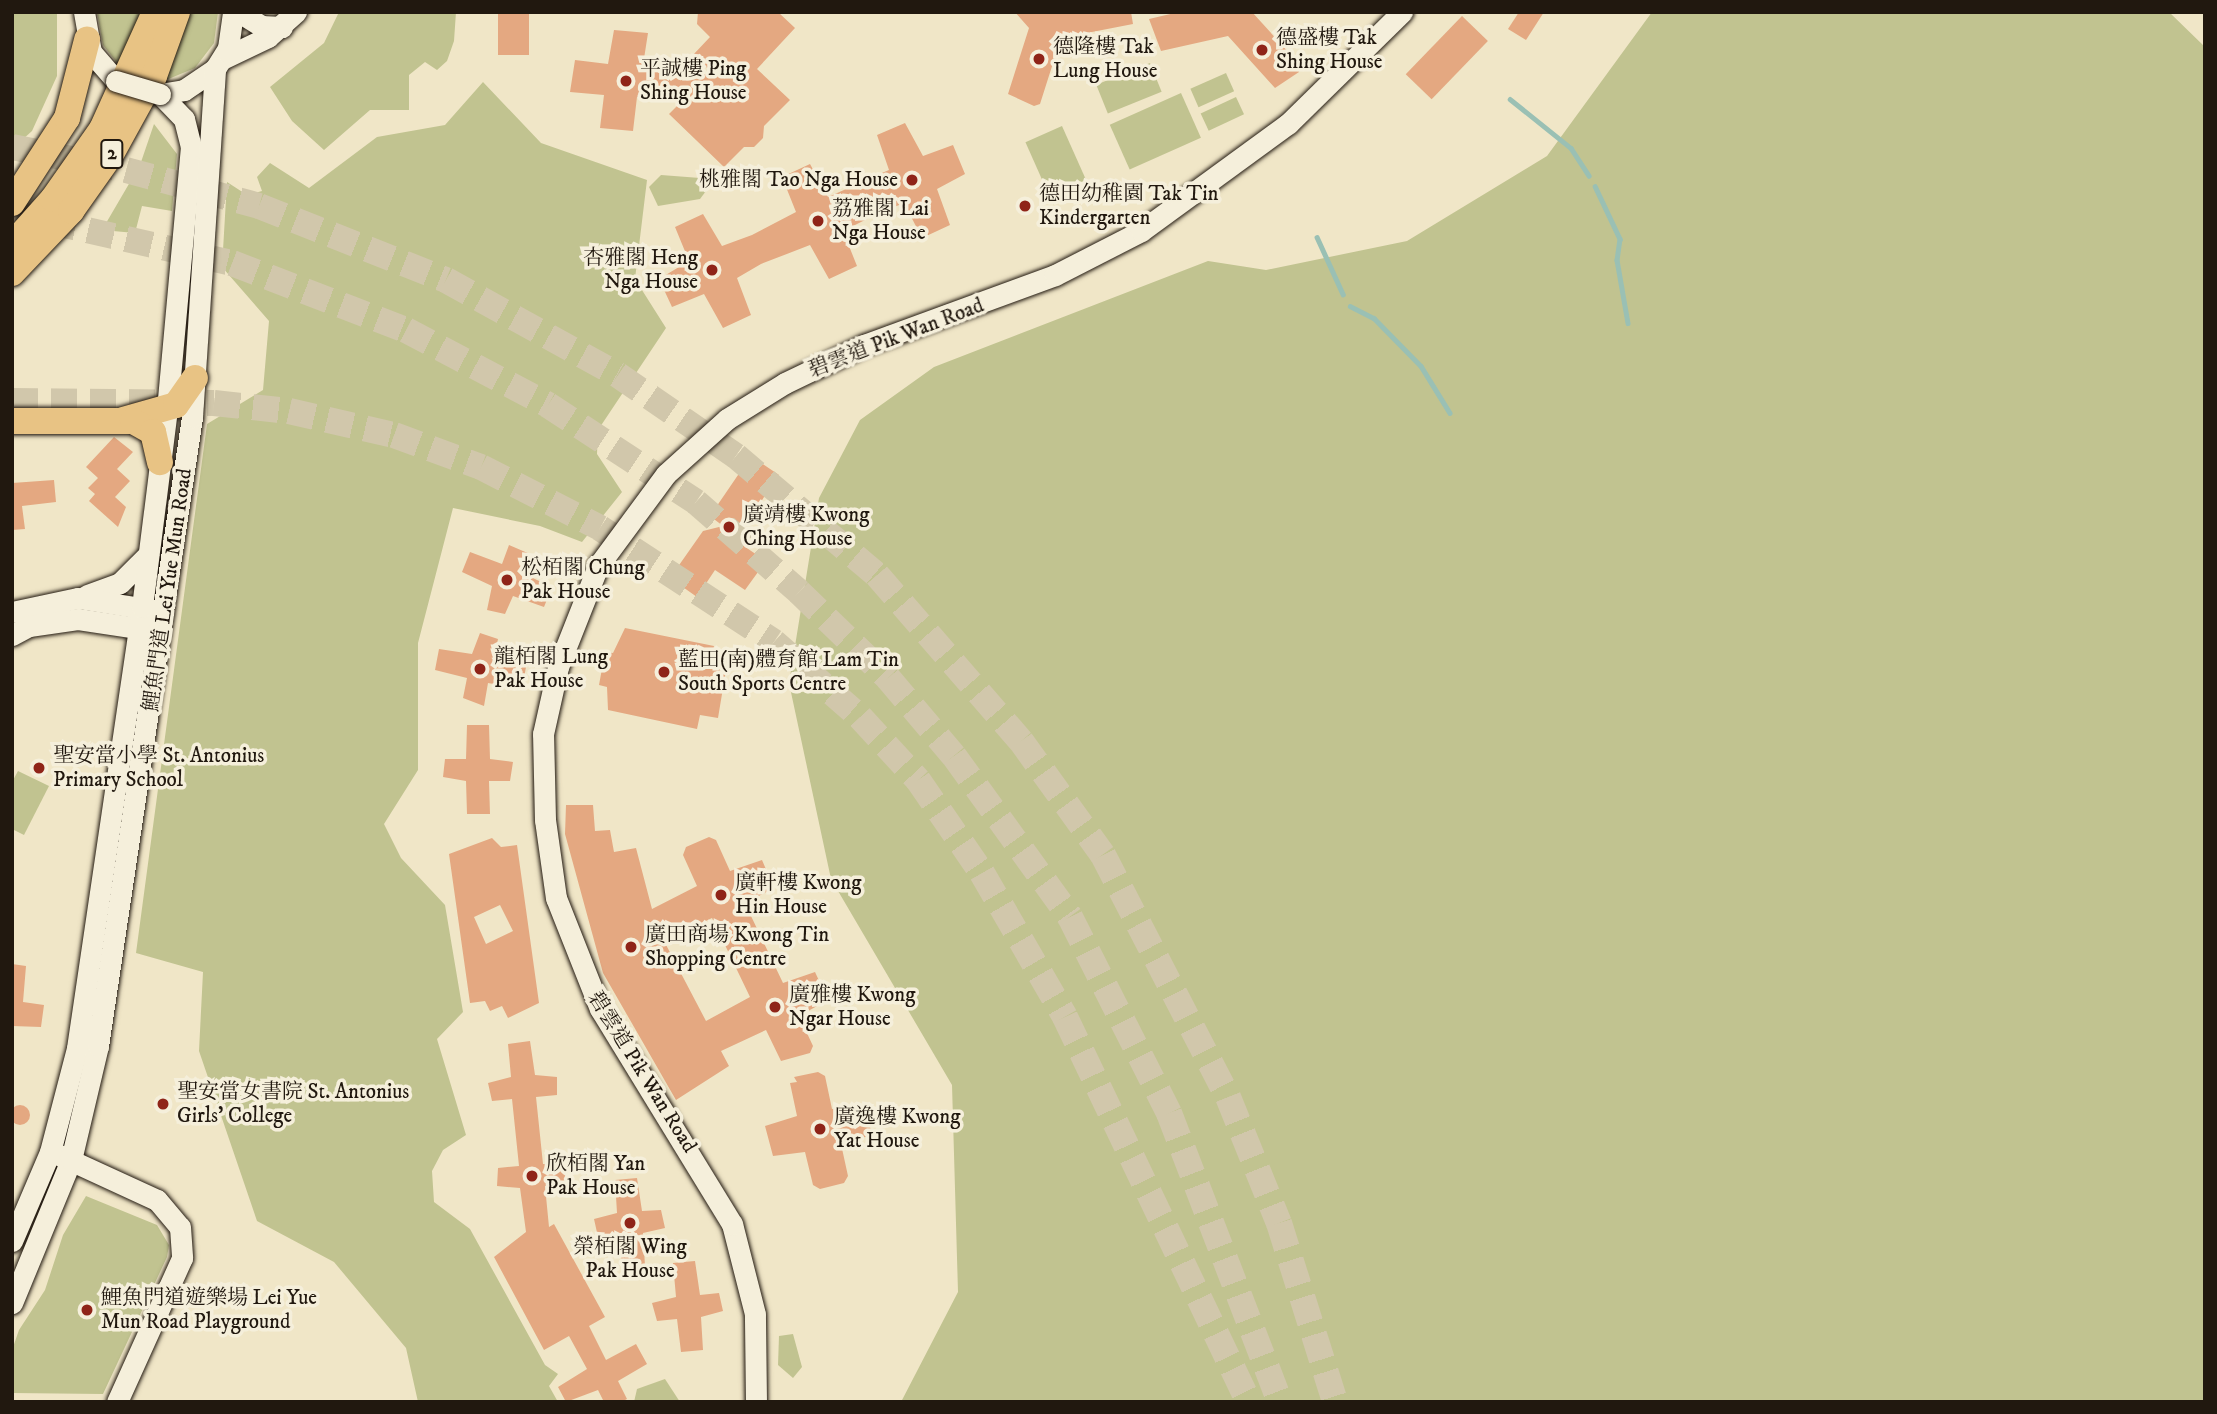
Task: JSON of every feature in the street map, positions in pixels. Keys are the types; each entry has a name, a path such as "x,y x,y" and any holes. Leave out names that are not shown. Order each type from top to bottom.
{"highway":[{"name":"2","path":"12,245 53,199 102,129 155,12"},
{"name":"2","path":"12,273 71,211 110,156 154,76 177,12"},
{"path":"12,203 68,118 87,40"},
{"path":"121,420 167,410 184,399 195,378"},
{"path":"12,421 121,420 144,424 153,432 160,462"}],"main road":[{"path":"84,12 87,40 98,63 116,81 160,94 184,90 218,64 289,20"},
{"name":"鯉魚門道 Lei Yue Mun Road","path":"12,1241 50,1152 77,1048 195,378 218,64 233,12"},
{"path":"239,12 261,26 289,20"},
{"name":"碧雲道 Pik Wan Road","path":"756,1402 755,1314 732,1224 600,1009 556,898 545,820 543,734 558,667 598,566 666,474 727,419 864,345 1055,275 1141,231 1288,124 1402,12"},
{"name":"鯉魚門道 Lei Yue Mun Road","path":"12,1303 71,1160 98,1046 151,619 148,555 167,410 191,147 184,119 160,94"},
{"path":"12,612 78,598 120,583 148,555"},
{"path":"78,598 151,619"},
{"path":"12,635 29,626 78,619 151,619"},
{"path":"50,1152 157,1200 177,1220 183,1240 182,1258 117,1402"}],"green space":[{"path":"12,12 57,12 57,76 32,131 12,149"},
{"path":"97,12 143,12 121,68 103,45"},
{"path":"190,12 218,12 214,43 195,68 166,80"},
{"path":"339,12 456,12 454,41 447,61 437,70 425,62 409,75 409,110 370,110 324,150 292,121 270,87 324,43"},
{"path":"1652,12 2169,12 2205,47 2205,1402 901,1402 958,1292 952,1085 831,879 789,683 819,498 860,420 934,367 1208,261 1266,270 1407,241 1547,156"},
{"path":"1150,63 1162,92 1108,113 1096,85"},
{"path":"1226,73 1234,91 1199,107 1190,89"},
{"path":"483,82 541,143 647,180 635,279 666,328 598,430 597,454 622,492 582,542 540,526 453,508 418,643 418,770 384,824 401,858 445,905 463,1012 437,1039 466,1135 443,1150 432,1171 434,1202 470,1229 545,1365 558,1374 549,1386 558,1402 418,1402 406,1348 334,1262 257,1221 199,1051 203,972 136,953 207,424 263,390 269,321 222,267 227,182 247,195 262,191 257,177 270,163 309,188 377,137 445,125"},
{"path":"1181,93 1201,138 1130,169 1110,125"},
{"path":"1236,97 1244,114 1209,131 1201,113"},
{"path":"154,124 177,154 172,211 142,206 135,233 102,230 140,165"},
{"path":"1062,126 1090,188 1053,204 1025,142"},
{"path":"661,175 700,178 706,191 700,199 658,206 649,187"},
{"path":"18,771 49,786 24,835 12,829 12,782"},
{"name":"鯉魚門道遊樂場 Lei Yue Mun Road Playground","path":"86,1196 157,1225 169,1245 167,1257 103,1394 12,1393 12,1350 19,1330 45,1290 63,1235"},
{"path":"793,1334 802,1367 793,1378 778,1365 779,1336"},
{"path":"665,1379 680,1402 634,1402 637,1389"}],"building":[{"path":"498,12 529,12 529,55 498,55"},
{"path":"698,12 778,12 795,28 757,69 790,100 764,126 763,138 754,147 744,147 724,167 669,114 682,101 637,97 633,131 600,128 604,95 570,92 575,60 608,64 614,30 648,33 643,65 715,75 693,55 710,37 697,24"},
{"name":"德隆樓 Tak Lung House","path":"1015,12 1131,12 1133,24 1061,38 1040,104 1034,106 1008,94 1029,28"},
{"name":"德盛樓 Tak Shing House","path":"1179,12 1252,12 1300,65 1299,72 1275,88 1228,36 1161,51 1149,19"},
{"path":"1519,12 1544,12 1526,40 1508,29"},
{"path":"1462,16 1488,41 1432,99 1406,74"},
{"path":"905,123 923,156 953,145 965,174 937,189 950,225 922,238 904,203 877,214 870,210 867,219 843,231 857,266 829,279 810,245 761,264 737,278 751,315 723,328 704,294 672,307 659,279 689,261 675,227 703,214 722,246 752,235 796,212 782,177 810,164 828,197 853,186 861,190 863,181 889,170 877,135"},
{"path":"114,437 133,452 117,469 130,481 115,497 126,507 118,527 89,501 95,494 88,488 98,478 86,467"},
{"name":"廣靖樓 Kwong Ching House","path":"751,456 779,475 735,540 766,561 745,590 715,570 697,597 670,578 703,531 723,526 710,516"},
{"path":"54,480 56,502 22,506 25,529 12,530 12,483"},
{"name":"松栢閣 Chung Pak House","path":"509,545 530,554 522,573 552,587 544,607 513,596 505,614 487,610 492,586 462,572 470,552 502,564"},
{"name":"藍田(南)體育館 Lam Tin South Sports Centre","path":"625,628 714,646 712,655 728,658 718,718 700,715 697,729 608,710 607,687 599,685 605,652 613,653"},
{"name":"龍栢閣 Lung Pak House","path":"480,633 498,639 494,659 526,667 522,689 488,683 484,706 463,698 467,678 435,670 439,649 472,654"},
{"path":"467,725 489,725 490,759 513,762 510,781 489,781 490,814 467,814 466,781 443,777 445,759 466,759"},
{"path":"566,805 593,805 595,831 610,830 614,852 636,848 652,909 697,886 683,855 686,847 709,837 716,840 730,871 762,860 774,888 745,903 751,916 783,983 815,972 828,1000 799,1016 813,1046 810,1053 781,1061 766,1030 721,1051 729,1066 676,1100 603,973 565,834","holes":["712,918 750,997 706,1021 664,941"]},
{"path":"492,838 501,847 517,845 539,1003 508,1018 502,1006 490,1011 485,1001 470,1003 449,854","holes":["500,905 513,931 486,944 474,917"]},
{"path":"12,964 26,966 23,1002 44,1005 41,1027 12,1026"},
{"path":"530,1041 535,1075 557,1077 557,1095 536,1097 543,1164 566,1165 565,1184 545,1186 549,1227 554,1224 605,1317 589,1326 606,1360 636,1344 647,1364 618,1381 627,1399 621,1402 604,1402 598,1390 566,1402 558,1387 587,1369 569,1336 544,1350 494,1257 526,1232 520,1188 497,1186 498,1168 519,1166 512,1099 492,1101 488,1083 511,1077 508,1044"},
{"name":"廣逸樓 Kwong Yat House","path":"818,1072 825,1076 832,1109 865,1105 872,1135 841,1144 848,1176 844,1183 820,1189 813,1185 805,1152 773,1156 765,1126 797,1116 790,1083 797,1082 794,1077"},
{"path":"20,1105 27,1108 30,1115 27,1122 20,1125 13,1122 10,1115 13,1108"},
{"name":"榮栢閣 Wing Pak House","path":"637,1178 642,1211 661,1210 665,1228 643,1233 645,1266 623,1269 618,1235 598,1237 594,1219 617,1213 615,1180"},
{"path":"695,1261 700,1295 719,1293 723,1311 701,1317 703,1350 681,1352 677,1319 657,1321 652,1303 676,1297 673,1263"}],"waterway":[{"path":"1510,99 1571,148 1589,176"},
{"path":"1595,186 1620,239 1617,260 1628,323"},
{"path":"1317,237 1343,294"},
{"path":"1350,306 1374,318 1421,366 1450,413"}],"tunnel":[{"path":"12,147 126,170 259,206 446,280 618,375 736,456 877,575 1021,741 1103,855 1228,1097 1279,1223 1335,1402"},
{"path":"12,213 232,263 406,330 548,405 696,502 799,592 888,678 954,756 1070,917 1169,1113 1280,1402"},
{"path":"12,401 214,403 289,411 394,435 481,467 600,528 774,642 860,717 918,780 982,873 1065,1017 1249,1402"}],"place":[{"name":"德盛樓 Tak Shing House","path":"1262,50"},
{"name":"德隆樓 Tak Lung House","path":"1039,59"},
{"name":"平誠樓 Ping Shing House","path":"626,81"},
{"name":"桃雅閣 Tao Nga House","path":"912,180"},
{"name":"德田幼稚園 Tak Tin Kindergarten","path":"1025,206"},
{"name":"荔雅閣 Lai Nga House","path":"818,221"},
{"name":"杏雅閣 Heng Nga House","path":"712,270"},
{"name":"廣靖樓 Kwong Ching House","path":"729,527"},
{"name":"松栢閣 Chung Pak House","path":"507,580"},
{"name":"龍栢閣 Lung Pak House","path":"480,669"},
{"name":"藍田(南)體育館 Lam Tin South Sports Centre","path":"664,672"},
{"name":"聖安當小學 St. Antonius Primary School","path":"39,768"},
{"name":"廣軒樓 Kwong Hin House","path":"721,895"},
{"name":"廣田商場 Kwong Tin Shopping Centre","path":"631,947"},
{"name":"廣雅樓 Kwong Ngar House","path":"775,1007"},
{"name":"聖安當女書院 St. Antonius Girls' College","path":"163,1104"},
{"name":"廣逸樓 Kwong Yat House","path":"820,1129"},
{"name":"欣栢閣 Yan Pak House","path":"532,1176"},
{"name":"榮栢閣 Wing Pak House","path":"630,1223"},
{"name":"鯉魚門道遊樂場 Lei Yue Mun Road Playground","path":"87,1310"}]}
